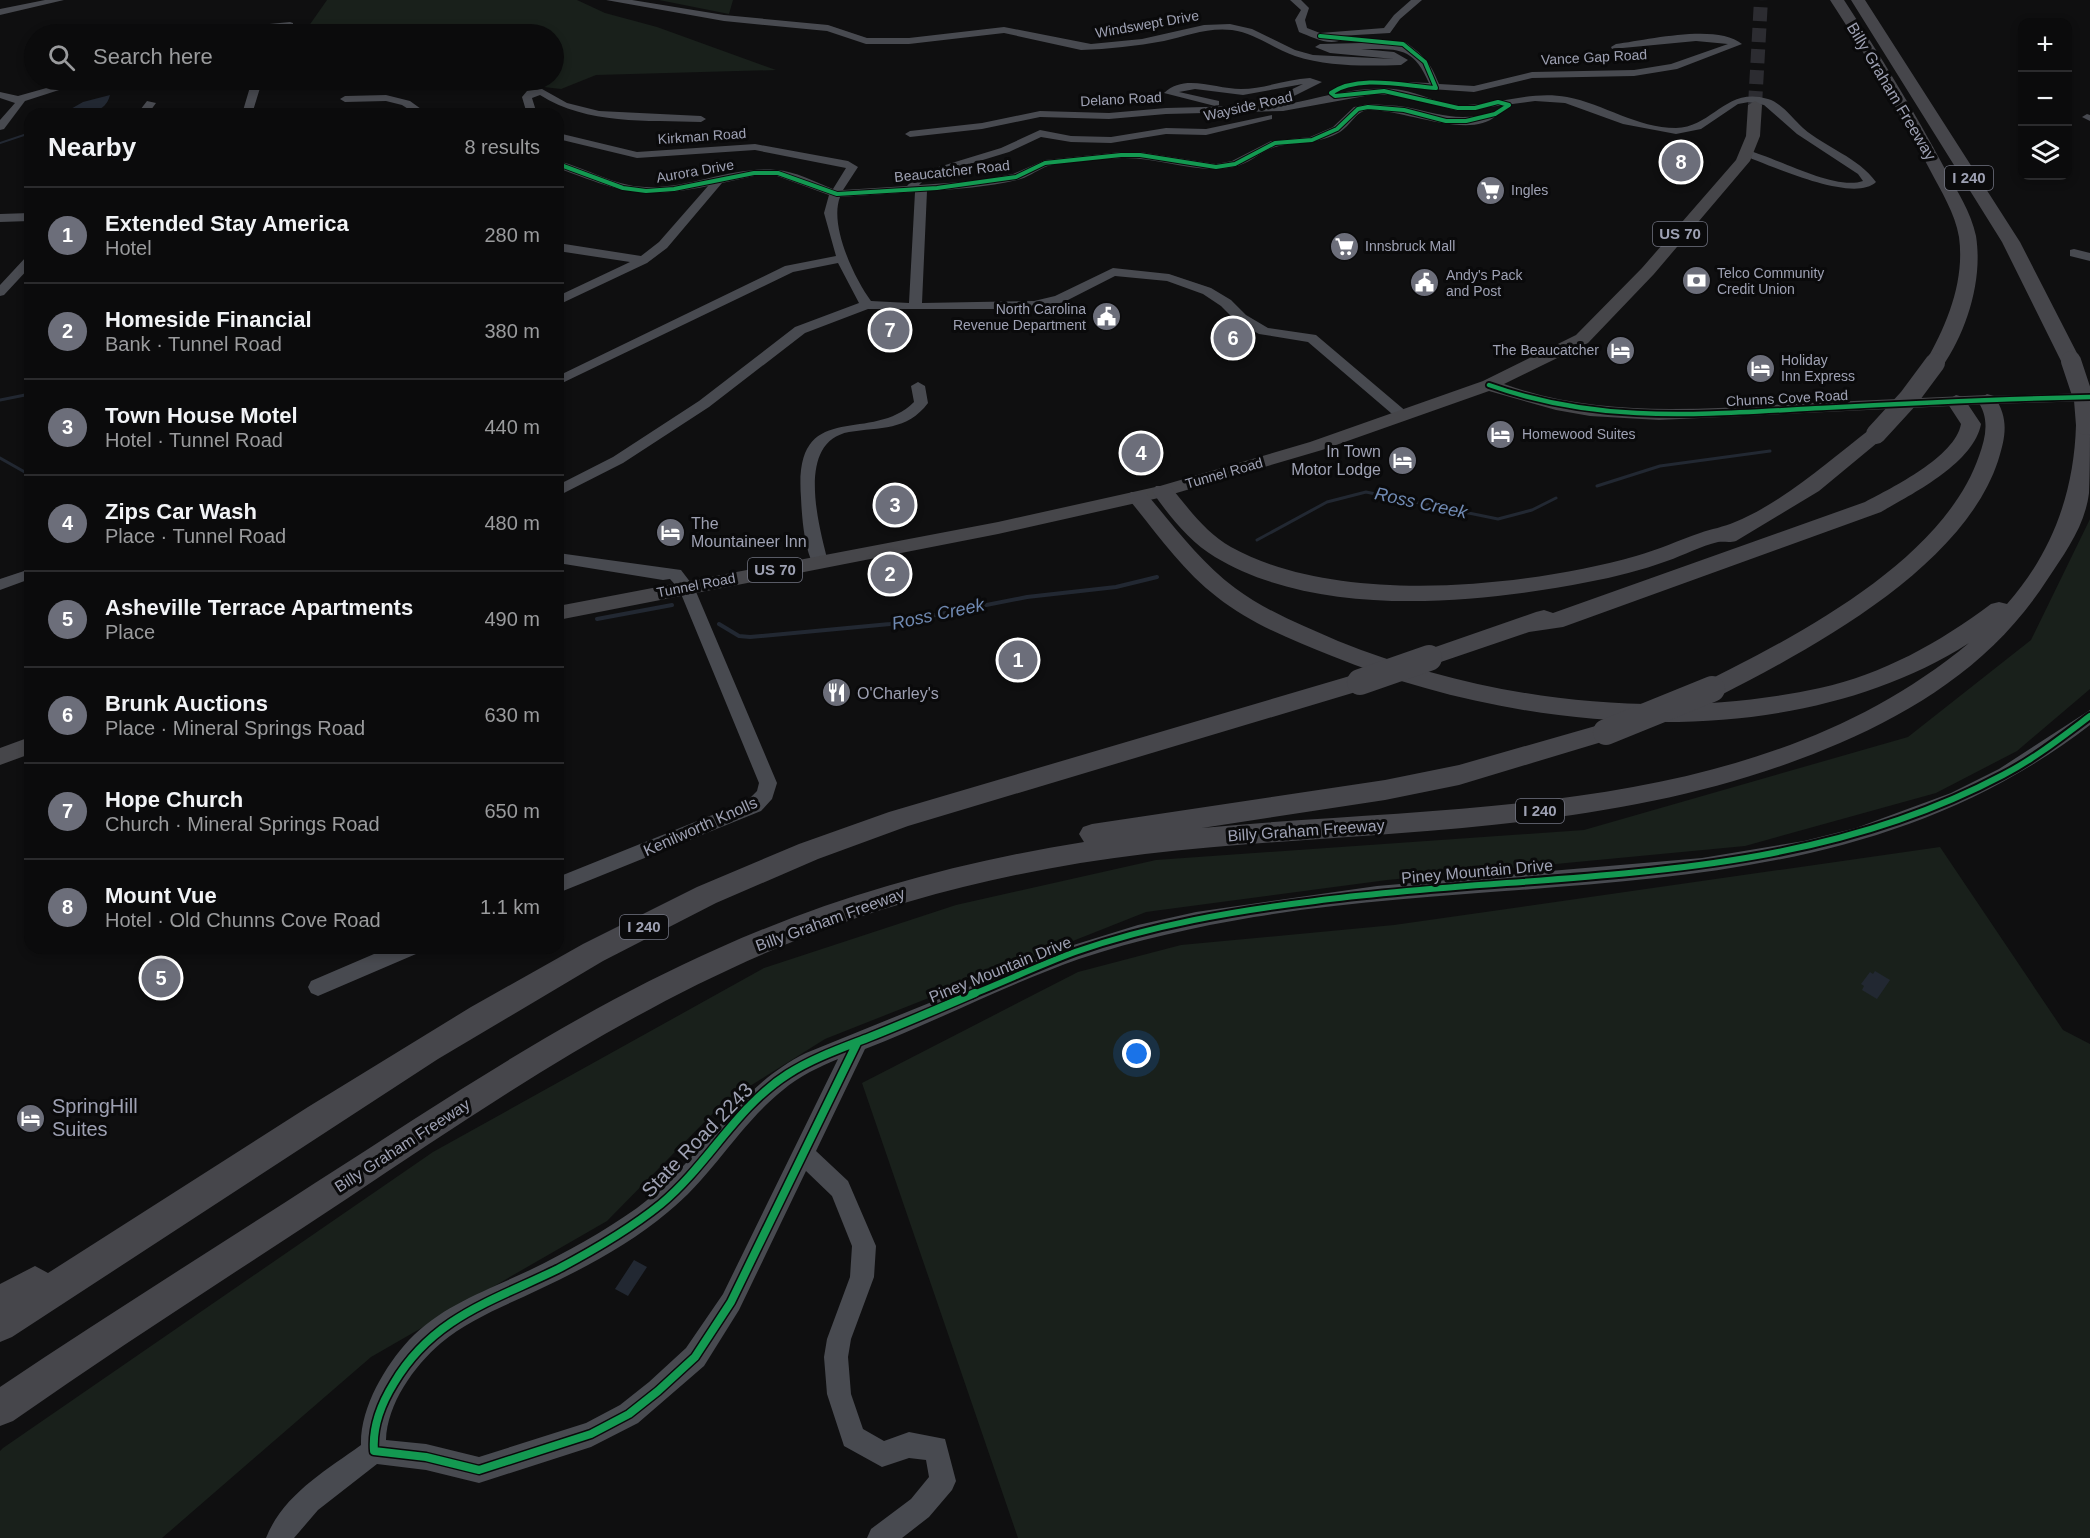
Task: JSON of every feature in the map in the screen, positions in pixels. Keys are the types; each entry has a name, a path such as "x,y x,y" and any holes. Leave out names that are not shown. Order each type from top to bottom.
{"highway":[{"name":"Billy Graham Freeway","path":"0,1325 120,1245 474,1021 588,956 756,873 853,836 1001,787 1360,682 1529,624 1694,556 1812,486 1876,434 1909,398 1935,363 1950,333 1965,284 1969,256 1964,223 1954,198 1922,140 1837,0"},
{"name":"Billy Graham Freeway","path":"4,1406 509,1076 609,1017 698,972 783,933 863,904 962,876 1036,859 1149,843 1549,810 1620,800 1710,780 1806,750 1899,705 1937,682 2000,629 2023,601 2063,539 2082,479 2086,425 2084,400 2071,361 2011,242 1858,0"},
{"path":"962,876 1005,853 1053,840 1385,790 1470,772 1606,732 1712,689 1766,663 1855,607 1923,552 1952,522 1972,498 1986,474 1993,453 1996,416 1987,400"},
{"path":"1529,624 1555,621 1873,507 1926,476 1965,443 1971,424 1956,401"},
{"path":"1162,491 1192,526 1212,544 1236,559 1289,579 1351,589 1444,591 1535,584 1637,563 1723,532 1741,528"},
{"path":"1138,497 1189,559 1227,593 1271,619 1327,646 1399,672 1478,693 1545,704 1629,712 1694,711 1761,706 1833,692 1888,676 1947,646 1979,625 2004,606 2033,571 2046,565"},
{"path":"0,1303 93,1251 120,1245"}],"main road":[{"name":"Tunnel Road","path":"564,612 1138,497 1316,446 1489,385 1582,339 1650,269 1730,177 1746,153 1755,122 1755,105"},
{"name":"Chunns Cove Road","path":"1489,385 1544,404 1613,414 1701,414 1987,400"},
{"path":"0,757 24,747"}],"street":[{"path":"0,12 59,0"},
{"name":"Windswept Drive","path":"611,0 686,10 724,18 828,28 872,42 909,41 1004,30 1081,47 1092,47 1150,40 1217,27 1244,29 1267,37 1287,49 1315,57 1401,62 1403,60 1394,55 1330,50 1320,47 1410,48"},
{"path":"1295,0 1306,10 1300,20 1302,30 1327,39 1391,41 1410,48 1425,62 1436,88 1369,84 1336,88 1333,95"},
{"path":"1320,36 1329,33 1388,31 1396,17 1417,0"},
{"name":"Vance Gap Road","path":"1436,88 1474,89 1532,75 1624,74 1673,67 1737,44 1723,39 1679,39 1616,47"},
{"path":"1287,101 1286,96 1317,82 1305,81 1243,92 1207,88 1179,89 1169,93 1214,103 1287,101 1384,91 1458,108 1535,99 1566,100 1627,122 1676,131 1697,127 1735,102 1758,100 1774,107 1801,132 1862,172 1870,182 1863,186 1839,184 1746,153"},
{"path":"0,95 20,99 51,90"},
{"path":"249,108 254,90"},
{"path":"530,108 527,97 539,91 563,105 599,114 701,119"},
{"name":"Delano Road","path":"910,134 982,126 1040,114 1108,116 1166,111 1283,108 1333,95"},
{"path":"0,127 19,106 20,99"},
{"path":"345,99 395,99 417,108"},
{"name":"Wayside Road","path":"916,188 915,181 923,176 1005,150 1040,133 1071,139 1111,140 1166,131 1206,132 1253,119 1294,114 1317,100"},
{"path":"147,108 151,103"},
{"name":"Beaucatcher Road","path":"837,194 1016,177 1045,163 1121,155 1140,155 1216,167 1235,164 1275,143 1312,140 1337,129 1358,109 1368,107 1404,110 1446,121 1466,121 1479,120 1505,110 1508,103"},
{"name":"Kirkman Road","path":"564,138 637,156 755,147 839,161 852,167 837,194"},
{"name":"Aurora Drive","path":"564,166 623,188 646,191 717,182 754,173 778,173 837,194"},
{"path":"564,298 643,260 663,245 717,182"},
{"path":"915,307 916,188"},
{"path":"837,194 830,213 843,258 867,305"},
{"path":"0,218 24,217"},
{"path":"564,248 643,260"},
{"path":"2074,253 2090,257"},
{"path":"564,378 789,269 843,258"},
{"path":"0,292 24,266"},
{"path":"564,488 618,460 694,410 800,330 867,305 915,307 1034,305 1059,299 1113,272 1169,278 1207,291 1264,330 1304,339 1311,338 1403,416"},
{"path":"820,562 807,497 809,465 821,439 837,431 897,424 911,415 921,403 918,386"},
{"name":"Chunns Cove Road","path":"1987,400 2090,397"},
{"path":"564,559 651,571 686,586"},
{"path":"0,585 24,576"},
{"name":"Kenilworth Knolls","path":"564,883 754,806 766,794 768,778 686,586"},
{"name":"Piney Mountain Drive","path":"857,1043 1081,950 1161,929 1241,913 1390,893 1704,866 1798,849 1880,828 1969,793 2039,754 2090,716"},
{"path":"318,987 395,954"},
{"path":"279,1538 286,1524 312,1499 374,1451 426,1457 479,1470 591,1434 629,1414 695,1357 731,1302 857,1043"},
{"name":"State Road 2243","path":"374,1451 372,1431 383,1402 400,1369 425,1341 465,1311 531,1281 605,1242 650,1212 679,1188 742,1112 780,1078 857,1043"},
{"path":"803,1153 840,1189 864,1246 862,1277 839,1339 836,1357 839,1394 853,1437 882,1454 909,1445 936,1448 943,1481 920,1508 880,1538"}],"shaded area":[{"path":"327,0 577,0 605,13 657,27 776,70 596,75 564,88 564,24 310,24"},
{"path":"659,0 733,0 729,14"},
{"path":"110,95 101,108 72,108 83,102"},
{"path":"2090,519 2090,689 2017,751 1936,793 1745,846 1387,880 1146,912 825,1039 723,1103 607,1221 371,1357 162,1538 0,1538 0,1451 3,1448 433,1152 764,968 956,905 1156,860 1584,830 1908,737 2031,640"},
{"path":"1940,847 2063,1030 2090,1044 2090,1538 1018,1538 862,1083 1078,972 1181,945 1394,925"},
{"path":"1875,971 1890,980 1877,999 1862,990 1864,986 1861,984 1870,972 1873,974"},
{"path":"634,1260 647,1267 628,1296 615,1289"}],"waterway":[{"path":"0,143 24,135"},
{"path":"0,400 24,395"},
{"name":"Ross Creek","path":"1597,486 1660,466 1770,451"},
{"name":"Ross Creek","path":"0,458 24,472"},
{"name":"Ross Creek","path":"1257,540 1327,502 1366,492 1498,519 1532,510 1556,498"},
{"name":"Ross Creek","path":"719,624 739,636 750,637 890,624 1027,597 1116,587 1157,577"},
{"name":"Ross Creek","path":"597,619 672,605"}],"tunnel":[{"path":"1755,105 1761,0"}],"cycle path":[{"path":"564,166 623,188 646,191 674,189 754,173 778,173 837,194 937,188 1016,177 1045,163 1121,155 1140,155 1216,167 1235,164 1275,143 1312,140 1337,129 1358,109 1368,107 1404,110 1446,121 1466,121 1495,114 1509,105 1498,102 1475,108 1458,108 1384,91 1335,96 1331,93 1349,85 1436,88 1425,62 1403,44 1320,36"},
{"path":"1489,385 1527,398 1565,407 1644,415 2090,397"},
{"path":"857,1043 731,1302 695,1357 658,1391 629,1414 591,1434 479,1470 426,1457 374,1451 375,1425 387,1395 404,1366 433,1334 467,1311 548,1274 643,1218 690,1177 762,1094 788,1074 828,1054 1074,953 1138,933 1196,920 1316,900 1666,870 1752,859 1804,849 1856,835 1957,798 2005,774 2049,747 2090,716"}],"place":[{"name":"Mount Vue","path":"1681,162"},
{"name":"Ingles","path":"1490,190"},
{"name":"Innsbruck Mall","path":"1344,246"},
{"name":"Telco Community Credit Union","path":"1696,281"},
{"name":"Andy's Pack and Post","path":"1425,283"},
{"name":"North Carolina Revenue Department","path":"1107,317"},
{"name":"Hope Church","path":"890,330"},
{"name":"Brunk Auctions","path":"1233,338"},
{"name":"The Beaucatcher","path":"1620,350"},
{"name":"Holiday Inn Express","path":"1760,368"},
{"name":"Homewood Suites","path":"1501,434"},
{"name":"Zips Car Wash","path":"1141,453"},
{"name":"In Town Motor Lodge","path":"1402,460"},
{"name":"Town House Motel","path":"895,505"},
{"name":"The Mountaineer Inn","path":"670,532"},
{"name":"Homeside Financial","path":"890,574"},
{"name":"Extended Stay America","path":"1018,660"},
{"name":"O'Charley's","path":"836,693"},
{"name":"Asheville Terrace Apartments","path":"161,978"},
{"name":"SpringHill Suites","path":"31,1118"}]}
